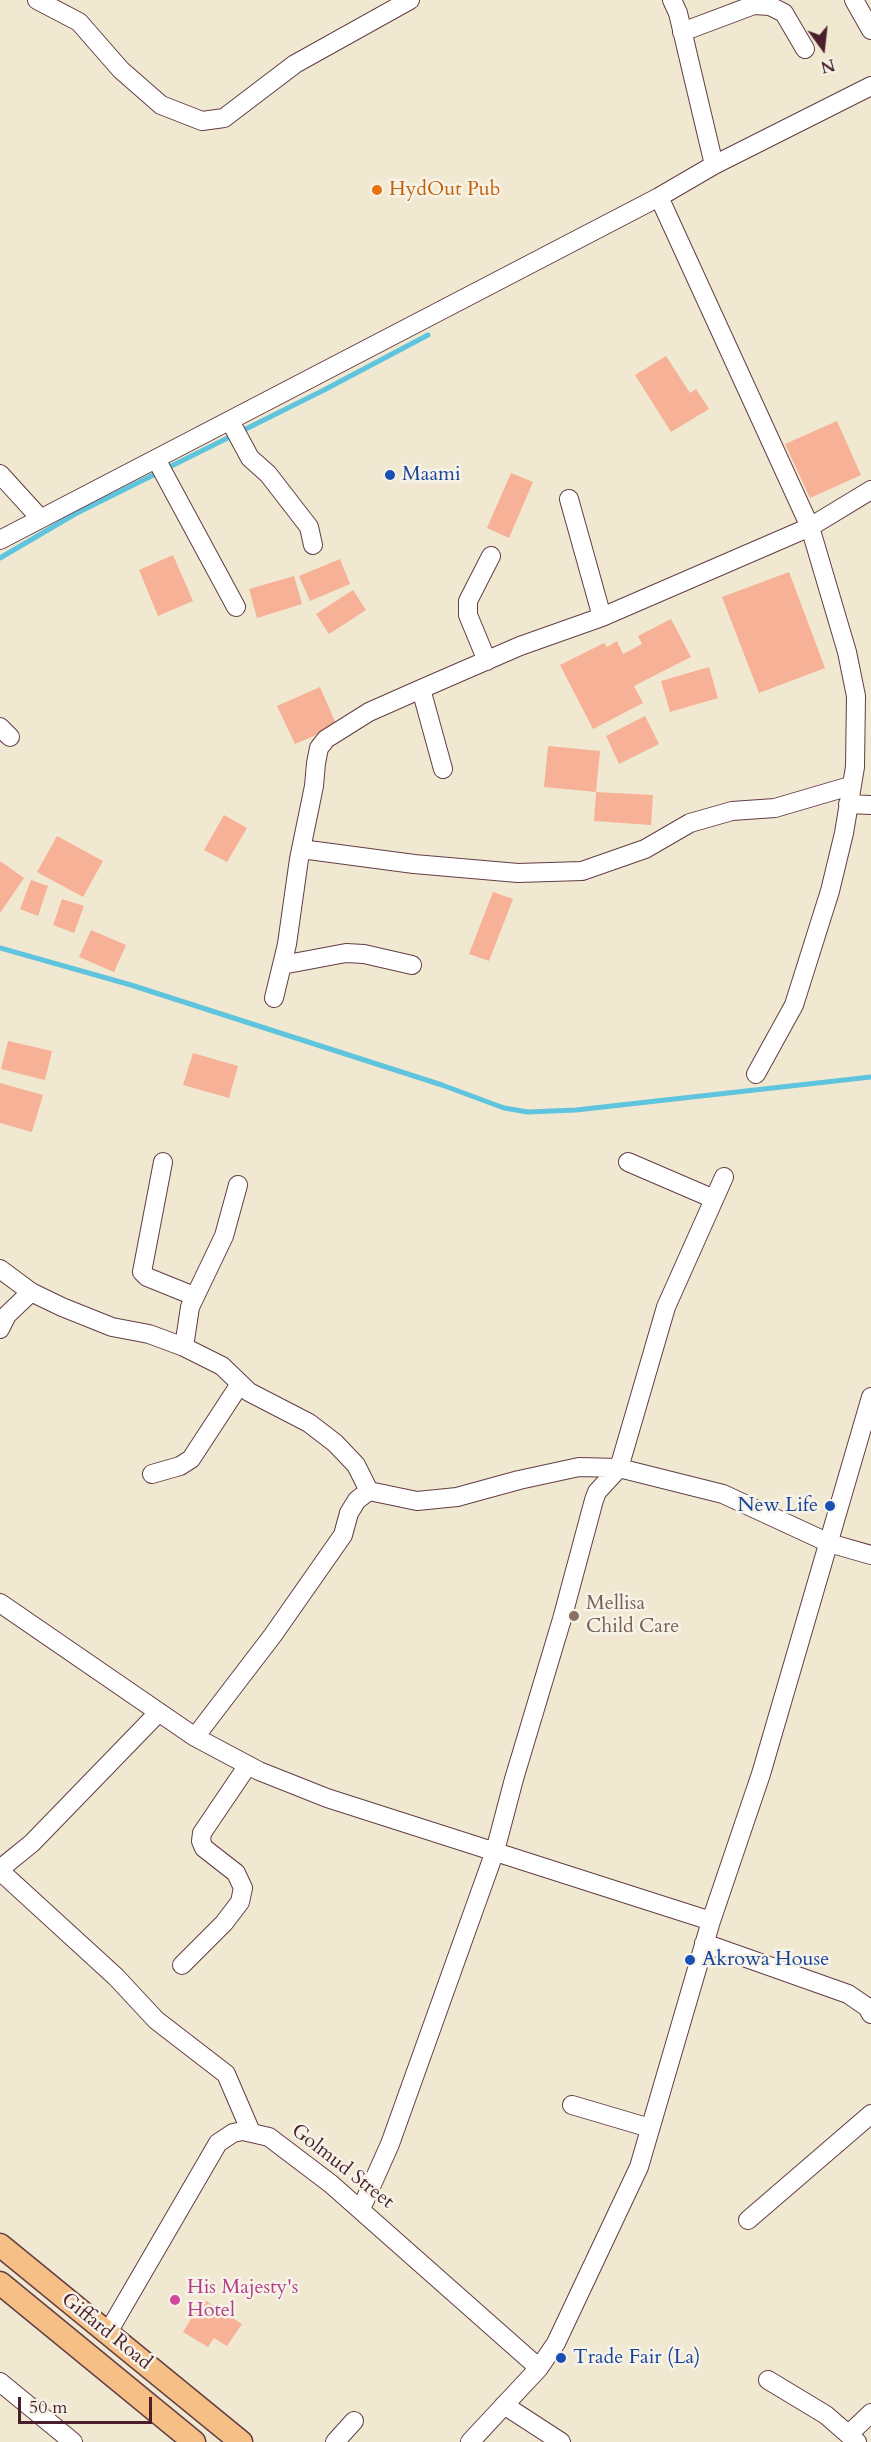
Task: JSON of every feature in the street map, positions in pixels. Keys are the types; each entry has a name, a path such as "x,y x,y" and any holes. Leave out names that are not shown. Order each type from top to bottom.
{"main road":[{"name":"Giffard Road","path":"0,2245 241,2442"},
{"name":"Giffard Road","path":"0,2283 194,2442"}],"street":[{"path":"38,0 79,22 121,70 161,105 202,120 224,118 295,64 410,0"},
{"path":"672,0 714,165"},
{"path":"854,0 871,30"},
{"path":"682,32 754,5 770,6 784,14 805,49"},
{"path":"0,540 659,197 714,165 871,86"},
{"path":"659,197 810,527 847,652 856,696 864,714 844,833 830,891 794,1005 756,1074"},
{"path":"230,421 250,458 268,474 309,527 313,545"},
{"path":"156,459 236,607"},
{"path":"0,474 40,518"},
{"path":"274,998 287,944 317,756 323,742 369,712 421,689 520,646 602,617 810,527 871,490"},
{"path":"569,499 602,617"},
{"path":"487,661 468,615 468,601 491,556"},
{"path":"421,689 443,769"},
{"path":"301,849 414,864 518,873 582,871 645,849 690,823 732,811 775,808 849,795 871,805"},
{"path":"282,965 346,953 364,954 412,965"},
{"path":"163,1162 142,1272 147,1277 194,1296"},
{"path":"628,1162 714,1199"},
{"path":"361,2208 390,2144 495,1851 594,1500 597,1492 619,1468 666,1307 724,1177"},
{"path":"184,1347 190,1307 224,1236 238,1185"},
{"path":"0,1269 31,1292 112,1327 149,1334 184,1347 222,1366 240,1384 262,1400 309,1423 335,1443 356,1465 369,1491"},
{"path":"0,1329 7,1316 31,1292"},
{"path":"152,1474 180,1466 191,1459 240,1384"},
{"path":"470,2442 539,2368 556,2343 639,2167 704,1943 761,1774 871,1397"},
{"path":"195,1737 273,1635 336,1544 357,1500 369,1491 417,1501 457,1497 519,1479 579,1467 619,1468 723,1494 829,1543 871,1555"},
{"path":"1,1604 195,1737 248,1765 327,1798 711,1921"},
{"path":"107,2334 218,2143 233,2133 251,2132 226,2074 156,2020 117,1977 0,1870 40,1835 159,1712"},
{"path":"182,1965 224,1923 240,1902 243,1888 236,1873 204,1848 201,1841 202,1833 248,1765"},
{"path":"704,1943 848,1994 867,2007 871,2014"},
{"path":"572,2105 650,2128"},
{"path":"748,2220 871,2114"},
{"name":"Golmud Street","path":"251,2132 268,2137 361,2208 539,2368"},
{"path":"768,2380 826,2415 853,2438 871,2413"},
{"path":"0,2382 73,2442"},
{"path":"504,2405 561,2442"},
{"path":"335,2442 354,2421"}],"building":[{"path":"666,356 690,393 696,389 709,409 671,432 635,375"},
{"path":"837,421 861,475 810,498 785,444"},
{"path":"511,473 533,482 509,538 487,528"},
{"path":"173,555 193,601 158,616 139,570"},
{"path":"340,559 350,584 310,601 299,576"},
{"path":"789,572 825,668 759,693 722,597"},
{"path":"294,576 302,604 257,618 249,589"},
{"path":"353,590 366,610 329,634 316,614"},
{"path":"671,619 691,657 634,686 643,703 593,729 560,665 604,643 607,647 617,641 623,654 642,644 638,636"},
{"path":"709,667 718,698 670,712 661,681"},
{"path":"320,687 337,726 295,744 277,706"},
{"path":"645,716 659,744 619,764 606,736"},
{"path":"548,746 600,751 596,792 544,787"},
{"path":"596,792 653,795 651,825 594,821"},
{"path":"224,815 247,828 227,862 204,850"},
{"path":"57,836 103,861 83,897 37,872"},
{"path":"0,861 24,878 0,913"},
{"path":"31,880 48,886 38,916 20,909"},
{"path":"493,892 513,899 489,961 469,954"},
{"path":"62,899 84,906 74,933 53,925"},
{"path":"91,930 126,945 114,972 79,957"},
{"path":"8,1041 52,1051 45,1080 1,1069"},
{"path":"193,1053 238,1066 229,1098 183,1085"},
{"path":"0,1083 43,1095 32,1132 0,1123"},
{"path":"203,2299 242,2324 227,2346 214,2338 208,2347 183,2332"}],"waterway":[{"path":"0,558 75,514 324,390 428,335"},
{"path":"0,948 131,985 442,1085 504,1108 528,1112 576,1110 871,1077"}],"place":[{"name":"HydOut Pub","path":"377,190"},
{"name":"Maami","path":"390,475"},
{"name":"New Life","path":"830,1506"},
{"name":"Mellisa Child Care","path":"574,1616"},
{"name":"Akrowa House","path":"690,1960"},
{"name":"His Majesty's Hotel","path":"175,2300"},
{"name":"Trade Fair (La)","path":"561,2358"}]}
